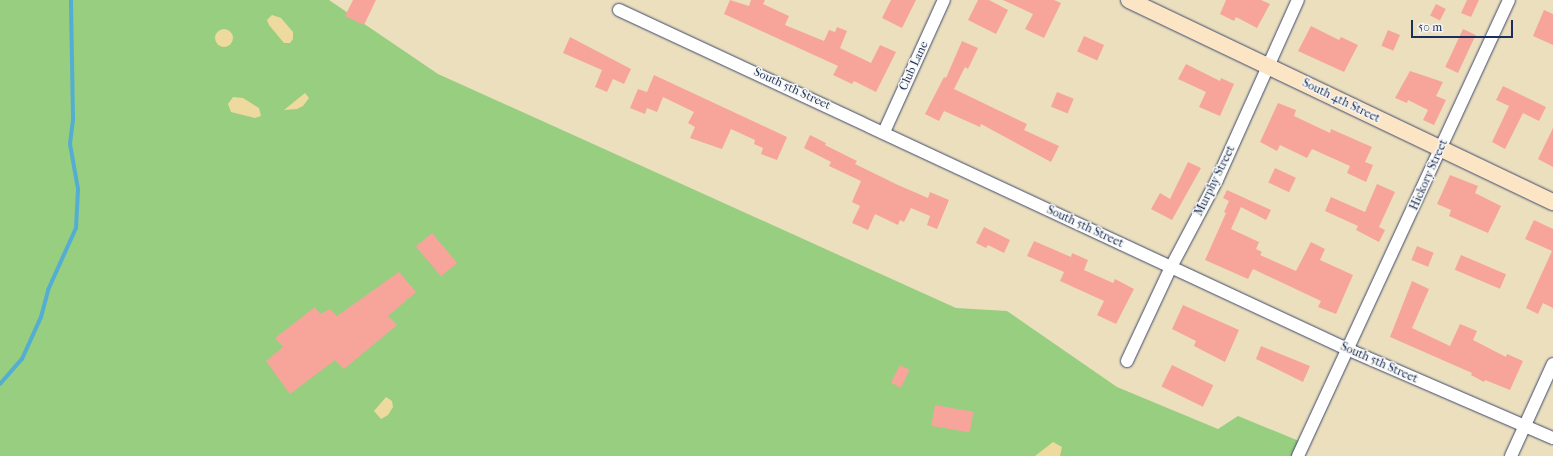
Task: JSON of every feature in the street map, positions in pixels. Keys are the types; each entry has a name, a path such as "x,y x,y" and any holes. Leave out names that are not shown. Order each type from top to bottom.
{"main road":[{"name":"South 4th Street","path":"1129,0 1441,150 1553,202"}],"street":[{"name":"Club Lane","path":"884,132 944,0"},
{"name":"Murphy Street","path":"1127,361 1171,267 1217,180 1298,0"},
{"name":"Hickory Street","path":"1298,456 1441,150 1509,0"},
{"name":"South 5th Street","path":"619,10 884,132 1347,349 1553,438"},
{"path":"1511,456 1553,364"}],"green space":[{"path":"0,0 329,0 438,74 956,308 1007,311 1117,387 1218,429 1238,416 1299,441 1292,456 0,456"}],"sand":[{"path":"272,15 281,18 293,32 293,39 290,43 284,43 269,25 267,20"},
{"path":"220,29 228,29 233,34 231,45 228,47 220,47 215,42 215,34"},
{"path":"305,93 309,98 303,106 297,109 284,110"},
{"path":"233,97 243,98 259,108 261,116 255,118 231,112 228,104"},
{"path":"386,397 392,401 393,407 388,415 381,419 374,411"},
{"path":"1053,442 1062,447 1060,456 1035,456"}],"building":[{"path":"353,0 376,0 364,25 345,16"},
{"path":"730,0 749,6 751,0 765,0 763,4 789,16 785,25 824,41 829,30 835,32 837,27 847,31 840,48 871,63 880,45 896,52 876,92 854,81 852,84 833,75 838,66 724,14"},
{"path":"891,0 916,0 902,28 882,18"},
{"path":"978,0 989,0 1008,10 996,34 968,20"},
{"path":"1003,0 1054,0 1061,3 1044,38 1025,29 1033,14"},
{"path":"1226,0 1261,0 1270,4 1257,28 1236,17 1234,21 1220,14"},
{"path":"1467,0 1479,0 1471,17 1461,13"},
{"path":"1436,4 1446,9 1440,21 1430,16"},
{"path":"1544,10 1553,14 1553,45 1533,36"},
{"path":"1311,26 1339,40 1341,37 1358,45 1344,72 1298,51"},
{"path":"1463,29 1476,35 1458,73 1445,67"},
{"path":"1388,30 1400,35 1393,51 1381,46"},
{"path":"1084,36 1104,45 1097,60 1077,52"},
{"path":"570,37 631,69 624,84 613,79 607,92 595,87 602,70 563,53"},
{"path":"962,41 978,48 968,69 965,67 954,89 1027,124 1024,130 1059,146 1051,162 981,124 980,127 944,111 939,121 925,114 944,77 946,78"},
{"path":"1186,64 1220,81 1221,78 1234,84 1220,116 1199,107 1206,92 1178,79"},
{"path":"1410,71 1443,82 1436,96 1446,100 1434,125 1423,120 1428,110 1408,100 1407,103 1395,98"},
{"path":"654,75 787,137 777,160 761,154 763,148 754,144 755,140 731,129 722,149 690,138 695,127 688,123 694,112 663,97 657,112 647,108 645,114 630,108 638,89 647,92"},
{"path":"1503,86 1546,107 1539,121 1523,113 1505,149 1492,142 1509,106 1496,100"},
{"path":"1057,92 1074,99 1068,114 1051,107"},
{"path":"1278,103 1296,110 1294,116 1330,133 1331,129 1372,147 1365,162 1373,165 1366,182 1347,173 1350,166 1312,149 1307,158 1280,145 1277,151 1260,142"},
{"path":"1553,128 1553,167 1538,159"},
{"path":"810,135 826,143 825,145 857,161 855,164 898,185 928,198 930,192 949,200 937,229 927,225 930,216 911,208 904,222 900,220 898,225 875,214 868,230 852,223 860,206 852,202 861,181 829,166 831,162 804,148"},
{"path":"1188,162 1201,168 1172,220 1151,209 1160,193 1170,199"},
{"path":"1275,168 1296,178 1289,192 1268,183"},
{"path":"1450,175 1478,186 1475,193 1501,206 1488,233 1449,216 1451,210 1437,204"},
{"path":"1377,184 1395,192 1379,227 1385,230 1379,242 1356,230 1358,226 1325,211 1331,197 1365,212"},
{"path":"1227,190 1271,210 1266,220 1241,207 1231,229 1259,242 1256,249 1262,252 1260,255 1296,271 1311,242 1325,249 1320,260 1353,275 1336,314 1318,307 1321,301 1253,269 1248,279 1205,260 1226,213 1224,212 1229,201 1223,198"},
{"path":"1534,220 1553,229 1553,308 1543,303 1538,314 1526,308 1552,251 1525,239"},
{"path":"984,227 1010,240 1004,253 988,245 986,248 976,243"},
{"path":"432,233 457,263 441,276 416,246"},
{"path":"1034,241 1071,257 1072,253 1088,260 1084,270 1113,283 1115,279 1134,289 1116,324 1097,315 1104,301 1060,281 1064,272 1027,256"},
{"path":"1417,246 1434,253 1428,267 1411,260"},
{"path":"1461,255 1506,274 1500,289 1455,270"},
{"path":"399,272 416,292 388,316 397,325 344,369 335,360 290,394 266,361 283,347 275,338 315,307 320,314 330,309 337,316"},
{"path":"1412,281 1429,289 1412,328 1450,346 1460,324 1477,331 1473,340 1506,357 1507,354 1523,361 1510,390 1485,380 1484,382 1471,375 1472,373 1390,337"},
{"path":"1183,305 1239,330 1225,362 1194,346 1196,341 1172,329"},
{"path":"1261,346 1310,366 1303,382 1256,359"},
{"path":"900,365 910,370 901,388 891,383"},
{"path":"1172,365 1213,385 1203,407 1161,387"},
{"path":"935,405 973,412 970,432 931,426"}],"waterway":[{"path":"0,384 22,359 41,317 48,290 76,228 78,189 70,144 73,118 71,0"}]}
